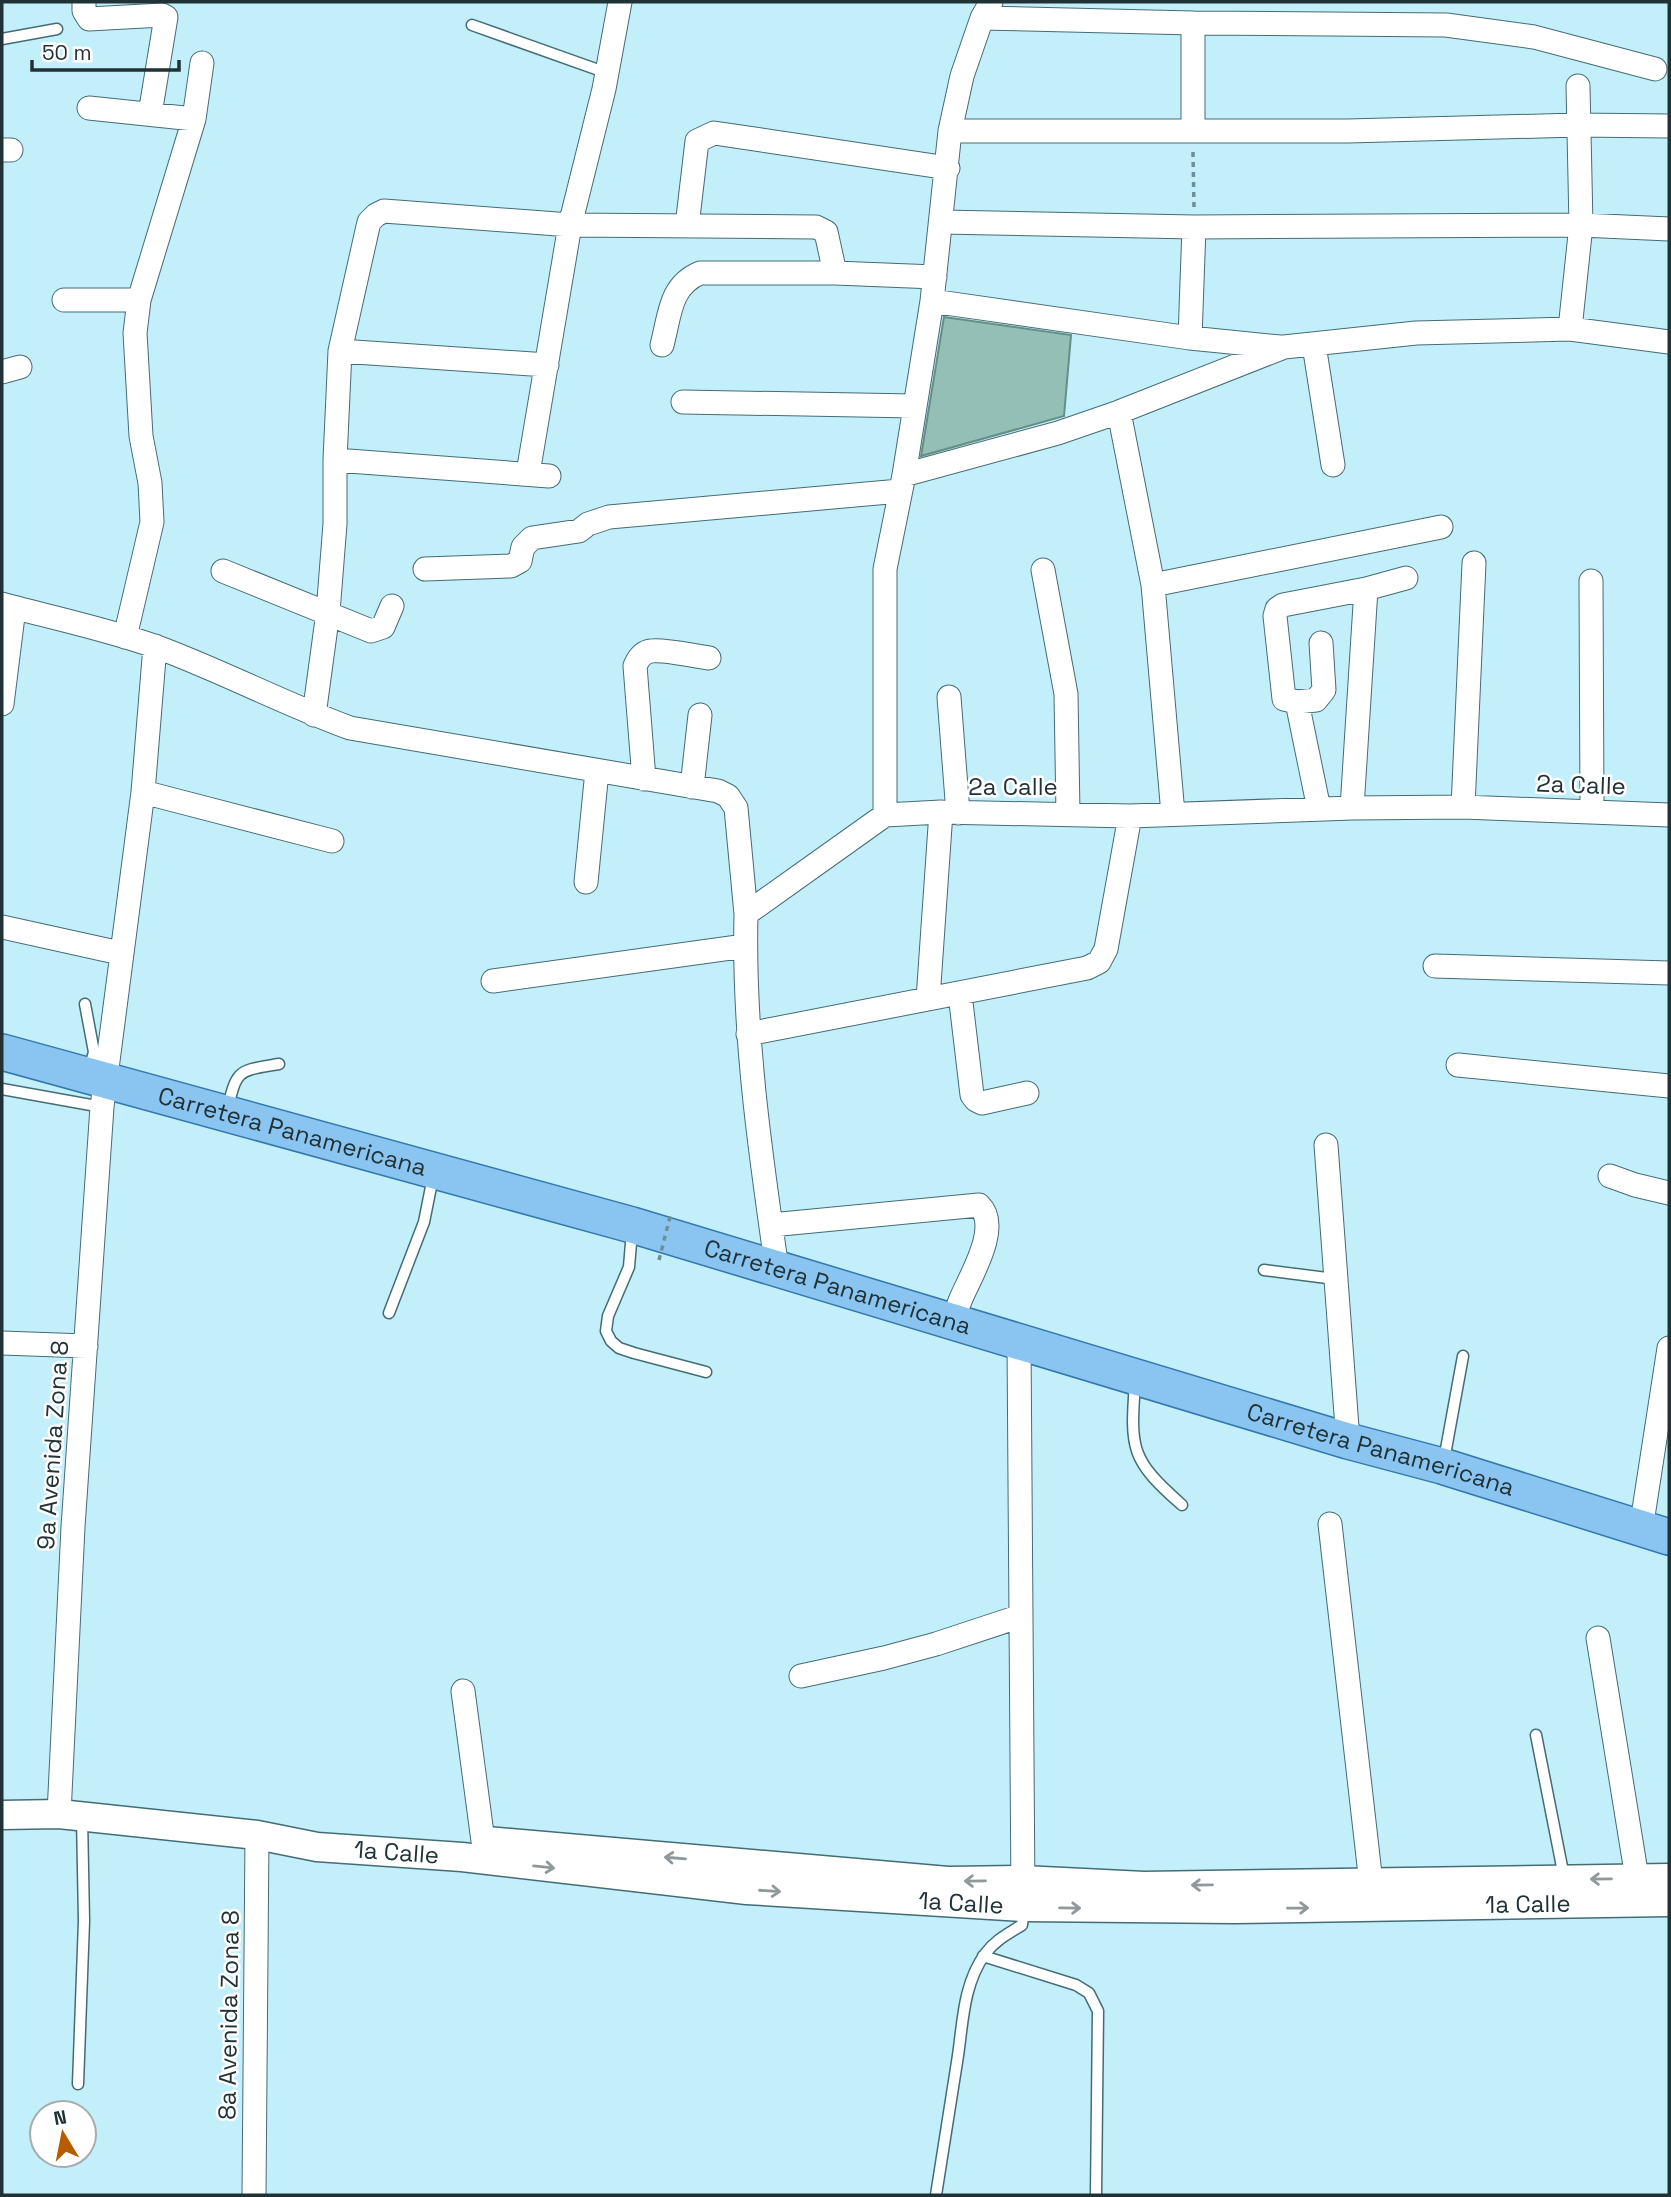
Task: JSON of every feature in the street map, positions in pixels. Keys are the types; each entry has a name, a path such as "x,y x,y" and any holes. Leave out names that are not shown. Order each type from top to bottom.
{"main road":[{"name":"Carretera Panamericana","path":"2,1052 98,1087 227,1113 632,1225 1348,1441 1442,1466 1655,1533"}],"street":[{"path":"85,2 84,10 89,19 166,17 150,114"},
{"path":"335,460 539,474 547,365 570,225 596,124 620,2"},
{"path":"746,914 885,816 886,569 932,300 950,131 962,76 986,10 1194,23 1446,24 1534,37 1655,69"},
{"path":"1193,130 1194,23"},
{"path":"125,637 152,522 150,483 141,436 135,333 139,300 194,119 202,63"},
{"path":"1570,329 1580,225 1578,86"},
{"path":"89,108 194,119"},
{"path":"950,131 1348,131 1577,125 1669,126"},
{"path":"687,226 697,141 714,133 947,168"},
{"path":"314,715 328,612 335,524 340,351 369,222 376,215 384,211 570,225 820,229 826,232 835,274"},
{"path":"942,222 1194,227 1580,225 1669,229"},
{"path":"1190,338 1194,227"},
{"path":"662,345 676,290 688,278 700,273 935,277"},
{"path":"64,300 139,300"},
{"path":"932,300 1190,338 1284,347 1416,333 1570,329 1669,342"},
{"path":"1314,345 1333,465"},
{"path":"425,569 511,566 520,561 523,547 533,538 579,531 588,524 609,517 902,483 1119,412 1284,347"},
{"path":"340,351 547,365"},
{"path":"683,402 914,406"},
{"path":"1119,412 1153,585 1172,814"},
{"path":"1153,585 1441,527"},
{"path":"1463,807 1474,563"},
{"path":"1043,570 1066,694 1068,814"},
{"path":"223,572 370,631 383,627 391,606"},
{"path":"1321,643 1324,690 1316,700 1297,702 1284,699 1275,616 1277,609 1283,605 1366,589 1406,578"},
{"path":"1591,581 1592,810"},
{"path":"1352,808 1366,589"},
{"path":"2,704 8,606 155,646 350,728 718,791 728,796 736,808 746,914 748,1034 760,1158 777,1269"},
{"name":"9a Avenida Zona 8","path":"70,1816 73,1527 86,1346 98,1087 143,792 155,646"},
{"path":"644,779 635,666 638,660 642,654 652,651 709,658"},
{"path":"928,999 950,813 949,697"},
{"path":"1297,702 1319,809"},
{"path":"692,787 699,715"},
{"path":"586,882 597,771"},
{"path":"143,792 332,841"},
{"name":"2a Calle","path":"885,816 950,813 1130,816 1463,807 1669,815"},
{"path":"748,1034 1087,968 1099,962 1106,949 1130,816"},
{"path":"2,927 120,953"},
{"path":"493,981 745,946"},
{"path":"1435,966 1669,973"},
{"path":"960,994 972,1095 982,1103 1027,1093"},
{"path":"1458,1066 1669,1086"},
{"path":"1326,1144 1348,1441"},
{"path":"1610,1176 1669,1193"},
{"path":"771,1225 979,1205 988,1219 982,1253 953,1322"},
{"path":"1019,1342 1024,1907"},
{"path":"2,1343 86,1346"},
{"path":"1655,1533 1669,1348"},
{"path":"1330,1524 1371,1883"},
{"path":"801,1676 936,1644 1021,1615"},
{"path":"1598,1638 1637,1878"},
{"path":"463,1691 483,1841"},
{"name":"1a Calle","path":"2,1815 70,1816 257,1835 317,1847 462,1857 747,1890 1024,1907 1234,1909 1669,1902"},
{"name":"1a Calle","path":"257,1835 317,1829 948,1881 1023,1880 1144,1886 1669,1878"},
{"name":"8a Avenida Zona 8","path":"254,2195 257,1835"}],"lane":[{"path":"472,25 607,73"},
{"path":"2,39 57,29"},
{"path":"2,1088 98,1087 85,1004"},
{"path":"227,1113 232,1091 238,1077 245,1070 279,1064"},
{"path":"389,1313 424,1222 434,1171"},
{"path":"632,1225 629,1267 608,1316 606,1331 611,1341 619,1348 634,1353 706,1372"},
{"path":"1264,1270 1335,1279"},
{"path":"1442,1466 1462,1356"},
{"path":"1136,1377 1132,1432 1138,1457 1154,1480 1182,1505"},
{"path":"1536,1735 1564,1880"},
{"path":"70,1816 84,1921 78,2084"},
{"path":"936,2195 962,2014 973,1976 983,1956 995,1941 1022,1924 1024,1907"},
{"path":"983,1956 1076,1985 1089,1993 1098,2011 1096,2195"}],"path":[{"path":"1193,130 1194,227"},
{"path":"659,1260 671,1213"}],"building":[{"path":"944,317 1071,335 1064,416 921,456"}]}
